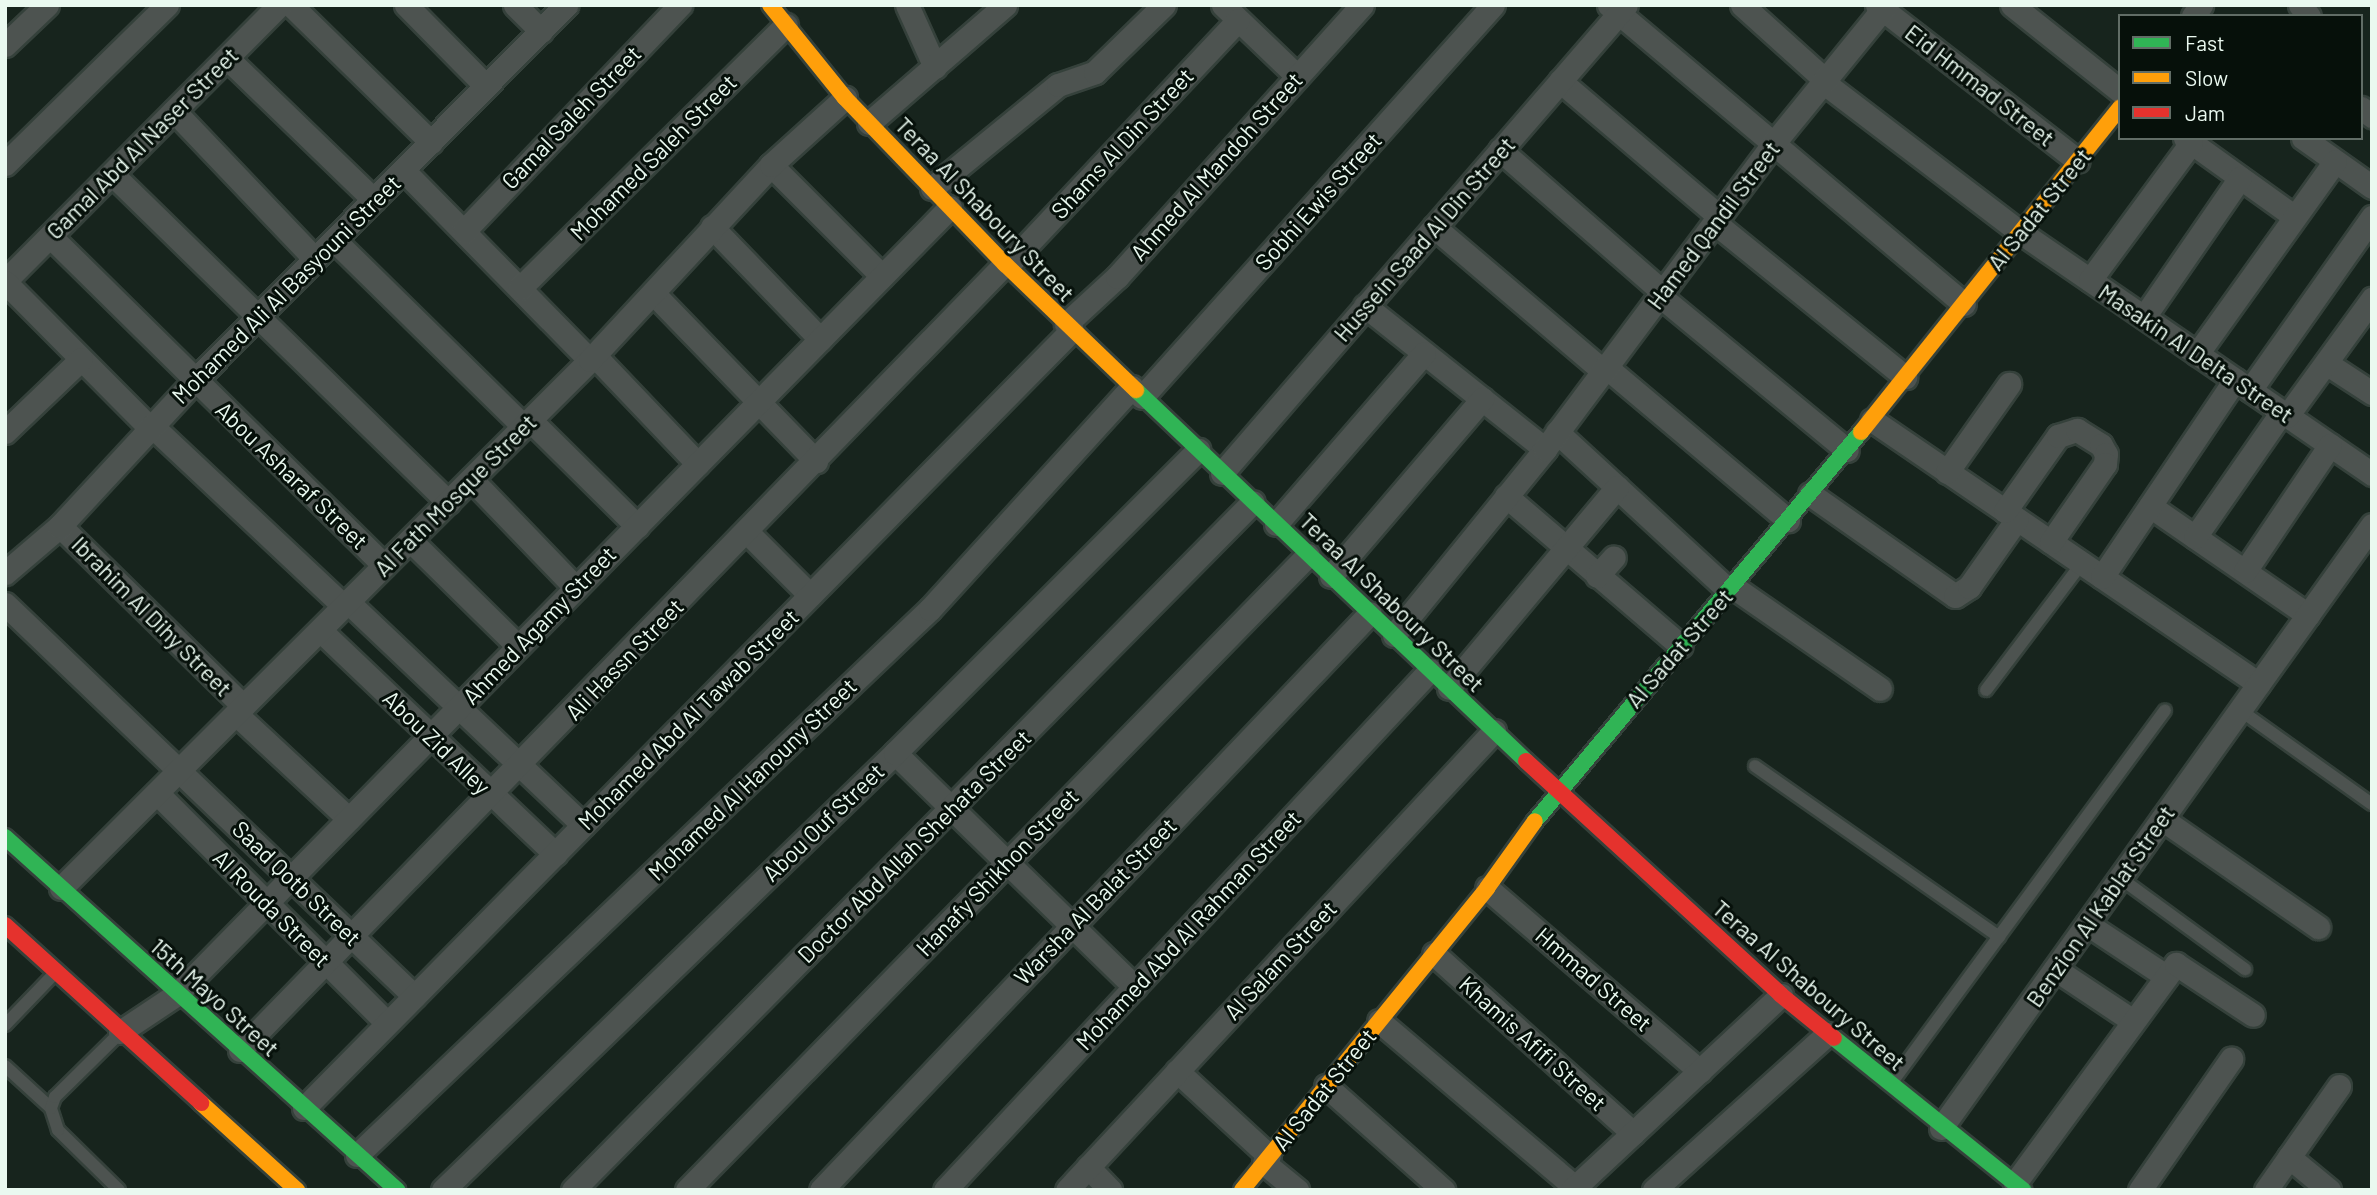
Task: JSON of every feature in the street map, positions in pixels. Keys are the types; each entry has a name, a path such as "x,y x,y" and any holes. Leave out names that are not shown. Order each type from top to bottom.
{"street":[{"path":"5,45 47,5"},
{"path":"5,164 167,5"},
{"name":"Gamal Abd Al Naser Street","path":"5,282 279,5"},
{"path":"291,5 431,142"},
{"path":"405,5 486,86"},
{"path":"515,5 541,31"},
{"name":"Mohamed Ali Al Basyouni Street","path":"5,573 60,526 195,380 566,5"},
{"name":"Gamal Saleh Street","path":"464,231 680,5"},
{"name":"Teraa Al Shaboury Street","path":"770,5 845,98 1006,265 1308,555 1781,996 1941,1128 2019,1187"},
{"path":"907,5 935,67"},
{"path":"869,123 1005,5"},
{"path":"932,188 1058,85 1095,72 1164,5"},
{"name":"Sobhi Ewis Street","path":"1137,392 1493,5"},
{"name":"Masakin Al Delta Street","path":"1742,5 1824,81 2020,232 2372,474"},
{"path":"2012,5 2118,89"},
{"name":"Hamed Qandil Street","path":"1394,635 1551,440 1773,144 1881,7"},
{"name":"Eid Hmmad Street","path":"1881,7 2078,161"},
{"path":"1618,8 1773,144 1964,304"},
{"name":"Hussein Saad Al Din Street","path":"1222,473 1560,81 1618,8"},
{"name":"Ahmed Al Mandoh Street","path":"1069,327 1297,76 1350,9"},
{"path":"1230,13 1297,76"},
{"name":"Shams Al Din Street","path":"1006,265 1230,13"},
{"name":"Mohamed Saleh Street","path":"520,288 786,25"},
{"path":"226,58 374,200"},
{"path":"1560,81 1718,220 1905,377"},
{"name":"Al Fath Mosque Street","path":"61,888 593,358 771,165 845,98"},
{"path":"174,111 314,259"},
{"name":"Al Sadat Street","path":"1242,1190 1487,888 1557,790 1872,420 2118,111"},
{"path":"2306,140 2372,187"},
{"path":"2090,280 2188,141 2295,217"},
{"path":"1500,150 1662,294 1847,450"},
{"path":"2197,354 2335,161"},
{"path":"771,165 882,276"},
{"path":"403,170 698,464"},
{"path":"112,173 449,502"},
{"path":"2144,317 2240,178"},
{"name":"Ahmed Agamy Street","path":"120,1032 177,994 950,207"},
{"path":"2102,577 2150,506 2372,216"},
{"path":"712,227 820,339"},
{"path":"1434,227 1788,520"},
{"name":"Abou Asharaf Street","path":"50,236 384,565"},
{"path":"334,240 636,526"},
{"name":"Ali Hassn Street","path":"240,1050 493,795 1006,265"},
{"path":"5,282 150,427 459,707 583,825"},
{"path":"654,294 816,461"},
{"path":"1365,306 1482,399 1551,440 1618,487 1730,588 1880,689"},
{"path":"2195,537 2284,414 2368,311"},
{"name":"Mohamed Abd Al Tawab Street","path":"304,1108 810,595 1069,327"},
{"path":"1276,524 1424,353"},
{"path":"5,432 81,359"},
{"path":"2326,363 2372,393"},
{"path":"1947,472 2009,384"},
{"name":"Mohamed Al Hanouny Street","path":"357,1155 930,609 1137,392"},
{"path":"1331,576 1482,399"},
{"path":"1872,420 2259,684"},
{"path":"1810,494 1947,592 1963,594 2052,443 2067,431 2077,430 2106,454 2101,472 2051,542"},
{"path":"2245,571 2330,445"},
{"name":"Abou Ouf Street","path":"443,1190 895,753 1198,450"},
{"path":"471,479 576,588"},
{"path":"1450,688 1618,487"},
{"path":"1506,496 1681,646"},
{"name":"Doctor Abd Allah Shehata Street","path":"573,1190 1253,502"},
{"path":"2150,506 2308,615"},
{"name":"Benzion Al Kablat Street","path":"1941,1128 2372,525"},
{"name":"Ibrahim Al Dihy Street","path":"60,526 349,819"},
{"path":"747,532 810,595"},
{"path":"410,540 518,646"},
{"name":"Hanafy Shikhon Street","path":"687,1190 1308,555"},
{"path":"1597,576 1614,557"},
{"name":"Saad Qotb Street","path":"5,604 181,769 414,996"},
{"name":"Warsha Al Balat Street","path":"821,1190 1370,613"},
{"name":"Abou Zid Alley","path":"320,630 555,854"},
{"name":"Mohamed Abd Al Rahman Street","path":"945,1190 1430,670"},
{"name":"Al Salam Street","path":"1067,1190 1494,731"},
{"path":"895,753 1135,987"},
{"name":"Al Rouda Street","path":"157,793 387,1023"},
{"path":"2162,819 2318,927"},
{"name":"15th Mayo Street","path":"5,837 397,1190"},
{"name":"Hmmad Street","path":"1487,888 1700,1071"},
{"path":"2087,924 2166,976"},
{"path":"7,931 297,1190"},
{"name":"Khamis Afifi Street","path":"1434,954 1633,1133"},
{"path":"2019,1187 2133,1021 2166,976 2179,963 2253,1015"},
{"path":"2055,969 2133,1021"},
{"path":"1379,1021 1579,1187 1633,1133 1781,996"},
{"path":"1654,1190 1827,1034"},
{"path":"2140,1190 2231,1059"},
{"path":"1177,1071 1297,1190"},
{"path":"1326,1086 1443,1190"},
{"path":"2266,1190 2339,1086"},
{"path":"2289,1157 2329,1190"},
{"path":"1088,1167 1111,1190"}],"lane":[{"path":"1986,690 2082,563"},
{"path":"1889,1085 2165,710"},
{"path":"2240,710 2372,804"},
{"path":"1755,766 1998,937"},
{"path":"2120,878 2245,969"},
{"path":"5,1025 56,972"},
{"path":"51,1108 55,1097 120,1032"},
{"path":"5,1066 51,1108 58,1130 119,1190"}],"traffic: fast":[{"path":"1136,390 1526,761"},
{"path":"1535,821 1861,432"},
{"path":"5,837 397,1190"},
{"path":"1834,1038 2023,1190"}],"traffic: slow":[{"path":"770,5 845,98 1005,264 1136,390"},
{"path":"1861,432 2118,111"},
{"path":"1242,1190 1487,888 1535,821"},
{"path":"201,1103 297,1190"}],"traffic: jam":[{"path":"1526,761 1781,995 1834,1038"},
{"path":"5,925 201,1103"}]}
